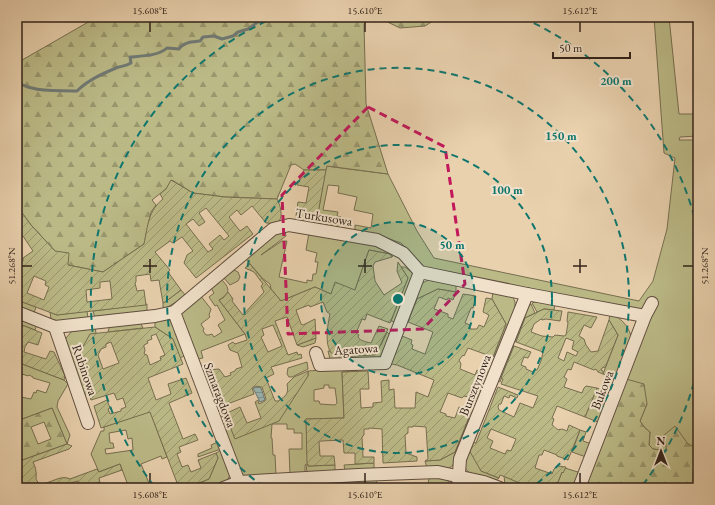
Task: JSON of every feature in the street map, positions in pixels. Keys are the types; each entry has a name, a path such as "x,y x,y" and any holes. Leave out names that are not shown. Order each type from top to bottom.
{"street":[{"name":"Turkusowa","path":"17,312 56,327 155,316 174,312 273,229 289,225 377,240 403,253 420,272"},
{"path":"420,272 645,316"},
{"name":"Agatowa","path":"316,353 320,365 385,362 420,272"},
{"name":"Bursztynowa","path":"458,482 460,459 527,294"},
{"name":"Bukowa","path":"579,488 645,316 652,303"},
{"name":"Szmaragdowa","path":"174,312 240,485"},
{"name":"Rubinowa","path":"56,327 88,423"},
{"path":"223,488 240,485 358,475 438,472 458,482 484,482 500,488"}],"highlighted area":[{"path":"368,107 445,147 465,284 423,329 288,334 282,195"}],"green space":[{"path":"97,17 371,17 364,24 366,104 388,174 327,166 326,170 304,170 295,164 291,165 277,199 225,197 193,193 172,180 166,189 152,200 156,205 151,212 144,244 103,272 68,265 31,225 17,206 17,63"},
{"path":"377,17 439,17 425,26 400,28"},
{"path":"654,17 669,17 679,114 698,114 698,136 680,137 679,140 698,140 698,449 688,444 668,451 653,449 649,445 650,432 640,421 647,404 626,379 652,312 631,310 425,268 401,243 384,237 355,232 355,225 371,228 373,214 354,210 357,197 338,193 339,186 328,185 323,210 338,212 337,216 341,217 339,229 297,222 296,216 317,219 326,166 388,174 417,231 434,258 639,301 653,281 667,229 675,158 664,153"},
{"path":"304,170 326,170 317,219 296,216 298,202 306,203 309,187 297,185"},
{"path":"171,180 193,193 225,197 277,199 281,215 279,221 275,223 266,223 252,206 241,215 237,210 229,217 240,231 247,226 253,234 196,278 184,263 187,255 193,251 182,237 173,243 170,241 155,252 170,270 168,272 181,290 163,303 159,280 151,281 150,274 136,276 135,283 137,291 144,290 146,305 57,315 17,300 17,267 19,262 17,259 23,261 23,258 33,251 23,236 17,239 17,206 31,225 55,251 69,253 68,265 103,272 144,244 151,214 154,208 163,199 160,194 166,189","holes":["206,208 229,236 224,240 220,235 209,244 213,249 208,252 186,224 193,219 199,226 205,222 199,213","34,276 46,281 45,285 49,287 44,300 27,293","110,281 112,299 87,302 86,290 100,288 100,282"]},
{"path":"285,231 286,236 261,255 282,241 287,241 279,277 307,283 307,280 312,281 313,274 316,274 318,262 315,262 317,253 306,250 309,233 375,245 396,253 392,257 390,254 369,250 355,290 331,294 315,287 281,301 271,289 270,284 262,278 246,259 275,234"},
{"path":"369,250 390,254 392,257 375,262 373,266 375,281 384,295 402,283 397,271 398,262 408,278 390,323 367,314 365,320 362,319 356,333 359,335 358,337 360,339 371,343 379,326 388,329 375,355 337,356 331,352 327,342 330,314 327,312 323,302 296,310 301,324 303,325 315,319 316,338 297,345 287,317 275,321 288,355 297,352 298,355 301,354 302,358 271,367 274,374 266,378 275,401 283,398 288,390 287,384 294,377 308,371 308,376 279,421 235,439 225,414 240,407 247,423 261,418 255,402 258,400 259,404 266,399 262,387 255,386 252,388 254,394 222,406 208,370 219,369 225,377 231,375 230,373 236,369 242,367 238,353 230,350 228,345 233,342 235,344 247,340 245,334 219,300 228,292 233,299 232,301 243,315 264,292 261,286 263,284 254,272 245,268 250,264 281,301 315,287 331,294 335,282 355,290","holes":["273,325 282,346 268,352 261,337 264,335 262,329"]},
{"path":"401,267 405,267 413,273 414,280 396,322 391,321 408,278"},
{"path":"234,270 238,272 240,277 238,281 230,285 223,277"},
{"path":"221,279 228,290 226,295 219,300 245,334 201,351 203,358 198,359 181,317 182,312 200,295 211,309 209,315 210,317 201,324 204,329 203,331 206,335 212,334 214,337 222,332 218,325 225,320 217,305 215,306 209,297 214,293 211,288"},
{"path":"428,280 456,285 456,292 438,289 417,299 409,320 405,319 421,284"},
{"path":"438,289 456,292 453,300 448,298 447,300 439,297 434,309 448,314 448,317 453,319 463,294 476,296 473,308 471,308 465,323 470,325 469,326 471,329 477,329 479,325 484,327 489,315 483,312 486,298 492,299 506,324 493,357 468,348 464,356 463,355 459,360 461,364 460,369 475,375 477,370 481,372 483,370 487,371 473,406 467,402 468,397 464,396 462,398 448,393 440,412 446,414 446,416 455,418 459,407 471,412 455,452 440,460 425,461 428,459 426,427 413,426 408,427 408,433 405,435 406,453 417,457 417,461 383,463 382,429 369,428 364,429 364,435 362,437 363,457 374,457 374,463 355,464 355,453 344,453 343,440 321,441 319,442 320,456 334,456 335,465 308,466 306,419 344,418 342,372 368,371 369,389 360,389 361,408 373,407 373,403 382,402 381,381 389,380 389,390 394,389 395,408 415,408 416,392 428,397 434,380 391,364 402,336 412,340 412,349 425,354 433,332 408,322 417,299"},
{"path":"181,290 186,296 166,308 163,307 163,303"},
{"path":"493,292 513,297 515,302 515,310 498,356 494,355 506,324 492,299"},
{"path":"17,300 36,307 34,313 17,306"},
{"path":"532,303 555,304 554,310 544,309 537,312"},
{"path":"147,304 147,311 95,318 93,311"},
{"path":"531,304 535,313 525,318 516,342 512,340 528,306"},
{"path":"544,309 562,311 560,321 541,319 534,324 531,332 542,336 553,337 555,335 566,335 568,312 597,317 591,328 584,325 579,336 584,339 591,352 598,351 609,320 618,335 605,368 603,367 601,370 603,371 603,374 598,372 596,369 594,370 574,362 571,370 568,369 564,377 567,379 564,387 582,393 586,386 597,388 585,417 557,406 552,418 554,419 552,425 558,430 562,429 567,431 569,425 580,430 568,460 544,450 542,455 539,455 535,468 552,474 557,466 566,467 558,482 543,488 522,484 500,475 499,478 481,471 469,450 472,442 476,443 498,387 518,395 517,398 510,395 509,398 504,396 501,404 499,404 499,410 514,417 520,403 533,408 538,396 501,384 503,379 501,378 514,346 531,352 528,358 524,357 521,365 526,367 526,369 533,372 534,370 537,370 541,361 543,352 516,342 525,318","holes":["566,338 574,341 572,349 578,352 576,356 567,352 564,361 558,358","491,429 516,439 511,451 507,450 505,454 490,448 493,441 487,438"]},
{"path":"87,311 88,318 57,321 51,319 50,312 57,315"},
{"path":"610,314 619,318 626,325 631,338 629,350 615,378 603,374 618,335 609,320"},
{"path":"17,317 37,324 35,330 17,323"},
{"path":"167,318 172,323 186,355 180,358 173,339 155,327 155,319"},
{"path":"140,322 143,328 108,332 110,325"},
{"path":"17,323 42,333 38,345 28,342 24,352 46,359 50,351 54,352 65,376 64,380 17,362"},
{"path":"95,327 96,333 76,359 89,392 84,395 65,341 73,330"},
{"path":"155,327 173,339 183,364 148,378 156,400 171,394 168,384 186,378 192,393 169,403 183,439 195,434 198,440 179,447 181,452 177,454 182,467 188,465 191,472 201,468 198,460 216,453 218,458 209,479 186,488 179,488 150,412 101,428 94,406 107,400 110,408 108,409 110,414 121,411 121,409 126,407 123,398 117,400 114,393 91,400 76,359 90,334","holes":["156,334 165,355 160,357 161,360 150,365 147,355 144,354 144,345 148,343 147,341 152,339 151,336","111,342 119,363 103,369 98,355 101,349 106,347 106,344"]},
{"path":"387,332 390,335 380,358 330,359 328,351 334,354 381,345"},
{"path":"316,338 315,343 303,347 297,345"},
{"path":"511,345 514,346 500,382 496,380"},
{"path":"17,362 64,380 68,384 58,401 57,407 70,435 67,444 52,408 17,421 17,391 19,391 21,397 31,399 34,392 36,393 37,390 46,393 50,383 22,374 20,381 18,380 17,382"},
{"path":"307,362 308,369 289,377 287,374 288,368"},
{"path":"357,368 357,371 342,372 344,418 306,419 308,466 335,465 335,472 307,473 306,464 305,473 290,474 289,449 302,449 302,433 294,433 294,429 287,429 287,424 272,424 271,438 273,455 275,455 276,475 241,476 219,418 226,415 235,438 255,430 308,376 308,371","holes":["324,385 329,385 329,388 335,388 337,403 335,405 320,404 319,401 314,401 314,390 324,388"]},
{"path":"208,370 222,406 216,409 202,373"},
{"path":"486,372 490,373 481,399 476,398"},
{"path":"626,379 644,384 647,404 640,421 650,432 649,445 653,449 667,451 663,436 675,426 688,444 698,449 698,467 694,473 694,481 698,485 698,488 583,488"},
{"path":"597,388 612,394 598,422 585,417"},
{"path":"52,408 67,444 17,462 17,421","holes":["44,422 51,439 38,444 31,427"]},
{"path":"150,411 167,457 162,459 161,456 141,464 151,488 129,488 120,464 99,472 91,454 101,431 104,431 104,427","holes":["126,430 128,439 132,438 133,450 106,454 105,449 114,448 113,443 110,443 109,433"]},
{"path":"469,418 471,420 453,465 448,469 427,468 425,461 440,460 455,452"},
{"path":"580,430 586,432 583,441 592,444 586,457 572,452"},
{"path":"218,442 221,449 198,457 198,454 212,448 211,445"},
{"path":"471,442 481,471 499,478 495,481 476,476 467,471 464,463"},
{"path":"67,444 72,446 69,449 33,462 36,469 36,480 40,484 44,484 59,478 70,479 97,469 99,472 120,464 122,470 99,478 100,483 92,486 93,488 81,488 78,481 71,483 73,488 17,488 17,462"},
{"path":"222,450 230,475 227,481 208,488 186,488 209,479 218,458 216,453"},
{"path":"374,463 374,469 345,471 344,465"},
{"path":"565,468 581,473 575,488 543,488 558,482"},
{"path":"504,476 534,488 514,488 505,485"},
{"path":"429,478 447,480 454,488 437,488 431,484 428,484"},
{"path":"377,480 376,487 335,488 335,482"}],"water":[{"path":"253,388 261,388 265,400 260,402"}],"waterway":[{"path":"17,84 43,90 77,91 90,80 131,63 130,57 155,54 167,48 179,49 185,44 200,41 203,37 214,36 222,39 233,36 238,32 248,29 265,17"},
{"path":"698,467 694,473 694,481 698,485"}]}
